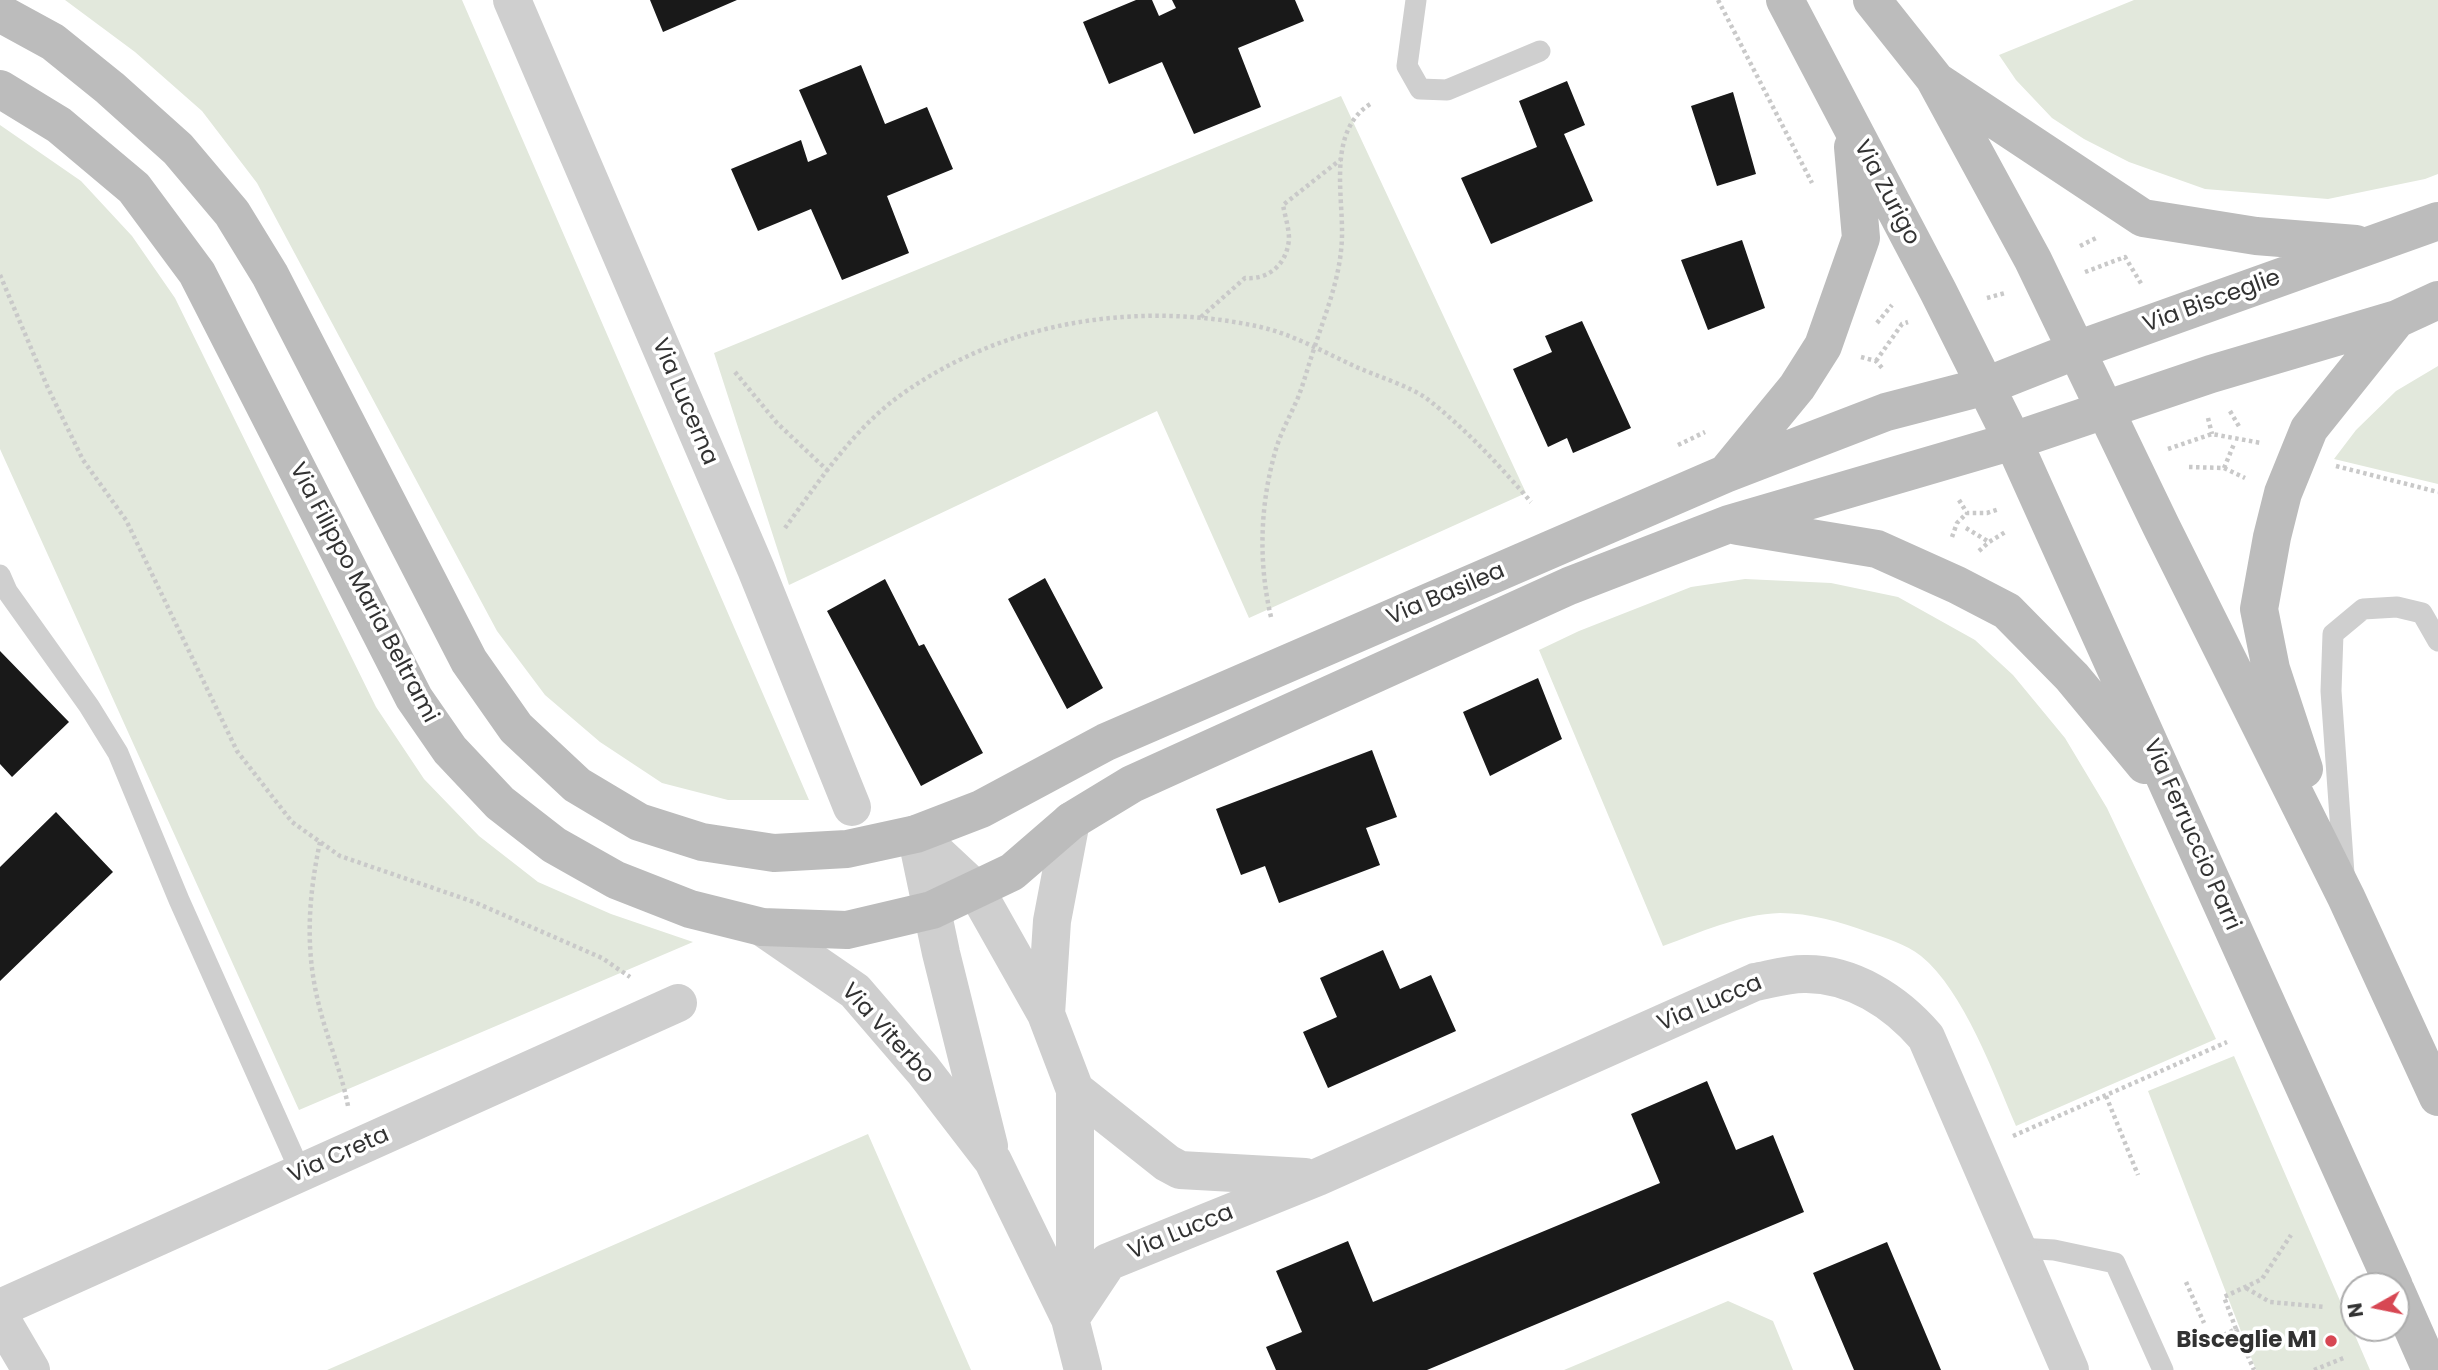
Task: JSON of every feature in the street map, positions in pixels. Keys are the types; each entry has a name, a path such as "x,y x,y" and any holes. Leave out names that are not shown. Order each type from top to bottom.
{"main road":[{"name":"Via Zurigo","path":"1785,0 1986,386"},
{"path":"1872,0 1934,79 2033,260 2346,897 2438,1097"},
{"path":"0,13 53,42 110,88 178,149 232,213 270,275 469,661 516,728 577,785 639,822 702,842 774,853 847,849 916,834"},
{"path":"1934,79 2143,218 2256,236 2371,245"},
{"name":"Via Filippo Maria Beltrami","path":"0,89 59,125 134,188 197,273 414,698 450,750 500,803 554,845 616,880 677,904 762,927 847,930 932,910"},
{"path":"1725,474 1797,387 1823,346 1861,239 1852,131"},
{"name":"Via Bisceglie","path":"1986,386 2077,350 2438,222"},
{"path":"2013,441 2211,374 2397,318 2438,300"},
{"path":"2346,897 2272,670 2259,609 2283,493 2309,429 2397,318"},
{"name":"Via Basilea","path":"916,834 981,809 1105,742 1725,474 1896,409 1986,386"},
{"name":"Via Ferruccio Parri","path":"1986,386 2178,804 2388,1272"},
{"name":"Via Basilea","path":"932,910 1012,872 1071,821 1132,784 1569,586 1729,524 2013,441"},
{"path":"1729,524 1877,549 1947,580 2007,611 2072,677 2178,804"},
{"path":"2410,1323 2431,1370"}],"street":[{"name":"Via Lucerna","path":"512,0 756,569 852,807"},
{"name":"Via Viterbo","path":"1046,1014 1052,921 1071,821"},
{"path":"916,834 976,890"},
{"path":"916,834 932,910"},
{"name":"Via Viterbo","path":"976,890 1046,1014 1074,1090 1075,1254 1070,1319"},
{"name":"Via Viterbo","path":"932,910 993,1161"},
{"name":"Via Viterbo","path":"762,927 855,992 923,1070 993,1161 1070,1319 1083,1370"},
{"name":"Via Lucca","path":"1070,1319 1108,1262 1318,1177 1755,982 1806,974 1841,979 1870,990 1907,1016 1926,1038 2070,1370"},
{"name":"Via Creta","path":"0,1308 678,1003"},
{"name":"Via Lucca","path":"1074,1090 1167,1163 1180,1170 1318,1177"},
{"path":"0,1317 31,1370"}],"lane":[{"path":"1416,0 1407,66 1420,89 1447,90 1539,51"},
{"path":"0,575 7,591 89,706 118,753 178,900 300,1173"},
{"path":"2346,897 2331,691 2333,634 2363,609 2397,607 2421,613 2438,641"},
{"path":"2018,1248 2054,1250 2115,1263 2162,1370"}],"path":[{"path":"1718,0 1811,179 1814,191"},
{"path":"1271,617 1266,597 1262,544 1266,495 1276,447 1298,397 1335,290 1342,237 1339,186 1341,160 1348,133 1361,110 1372,103"},
{"path":"1200,317 1244,278 1259,279 1272,272 1284,257 1289,238 1283,205 1341,160"},
{"path":"2091,270 2125,257 2145,289"},
{"path":"0,275 48,388 83,460 126,520 237,751 292,822 340,856 474,902 602,958 630,977"},
{"path":"783,531 858,432 894,400 950,365 1009,340 1077,321 1136,315 1200,317 1258,326 1424,396 1489,454 1531,502"},
{"path":"1876,361 1902,324"},
{"path":"1852,355 1876,361 1887,373"},
{"path":"734,372 777,423 828,471"},
{"path":"1677,446 1713,428"},
{"path":"2180,446 2212,434 2263,443"},
{"path":"2224,468 2234,444"},
{"path":"2332,465 2438,492"},
{"path":"2189,467 2224,468 2247,479"},
{"path":"1956,489 1967,513"},
{"path":"1949,544 1957,523 1967,513 1987,513"},
{"path":"1966,528 1989,542 2007,531"},
{"path":"320,842 312,882 308,939 317,998 345,1091 357,1148"},
{"path":"2011,1137 2227,1042"},
{"path":"2106,1096 2138,1175"},
{"path":"2254,1370 2224,1297 2262,1279 2291,1235"},
{"path":"2186,1282 2204,1323"},
{"path":"2246,1287 2270,1303 2325,1307"},
{"path":"2211,1341 2236,1329"},
{"path":"2314,1370 2346,1357"}],"shaded area":[{"path":"65,0 462,0 809,800 728,800 662,783 600,742 545,695 497,631 257,183 202,111 135,52"},
{"path":"2134,0 2438,0 2438,174 2328,199 2205,189 2129,162 2084,139 2052,118 2016,80 1999,55"},
{"path":"1341,96 1526,493 1249,618 1157,411 789,585 714,353"},
{"path":"0,125 81,181 132,236 175,298 376,707 424,779 479,836 538,882 611,914 693,942 299,1110 0,449"},
{"path":"2438,366 2438,484 2334,459 2356,430 2396,391"},
{"path":"1745,579 1831,583 1898,597 1975,640 2013,675 2065,738 2107,808 2216,1039 2016,1126 1988,1059 1951,990 1937,971 1909,948 1814,916 1780,913 1735,920 1663,946 1539,650 1579,631 1691,587"},
{"path":"2234,1056 2340,1301 2340,1342 2358,1342 2370,1370 2256,1370 2148,1091"},
{"path":"868,1134 971,1370 327,1370"},
{"path":"1728,1301 1773,1321 1793,1370 1564,1370"}],"building":[{"path":"650,0 737,0 663,32"},
{"path":"1136,0 1152,0 1159,16 1176,8 1172,0 1295,0 1304,21 1238,48 1261,107 1194,134 1162,62 1109,84 1083,22"},
{"path":"861,65 885,124 927,107 953,169 887,196 909,253 842,280 811,209 758,231 731,169 801,140 808,162 827,154 799,90"},
{"path":"1567,81 1585,125 1564,134 1593,201 1491,244 1461,178 1537,147 1519,101"},
{"path":"1733,92 1756,174 1717,186 1691,106"},
{"path":"1742,240 1765,308 1708,330 1681,260"},
{"path":"1582,321 1631,428 1573,453 1567,438 1548,447 1513,369 1552,352 1545,336"},
{"path":"1045,578 1103,688 1067,709 1008,599"},
{"path":"885,579 919,646 924,644 983,753 921,786 827,611"},
{"path":"0,651 69,722 12,777 0,764"},
{"path":"1538,678 1562,739 1490,776 1463,712"},
{"path":"1372,750 1397,817 1366,828 1380,865 1279,903 1265,866 1241,875 1216,809"},
{"path":"56,812 113,872 0,981 0,867"},
{"path":"1383,950 1400,989 1431,975 1456,1031 1328,1088 1303,1032 1337,1017 1320,978"},
{"path":"1707,1081 1736,1150 1773,1135 1804,1212 1427,1370 1276,1370 1266,1347 1302,1332 1276,1271 1348,1241 1373,1302 1660,1183 1631,1114"},
{"path":"1887,1242 1941,1370 1854,1370 1813,1273"}],"place":[{"name":"Bisceglie M1","path":"2331,1341"}]}
